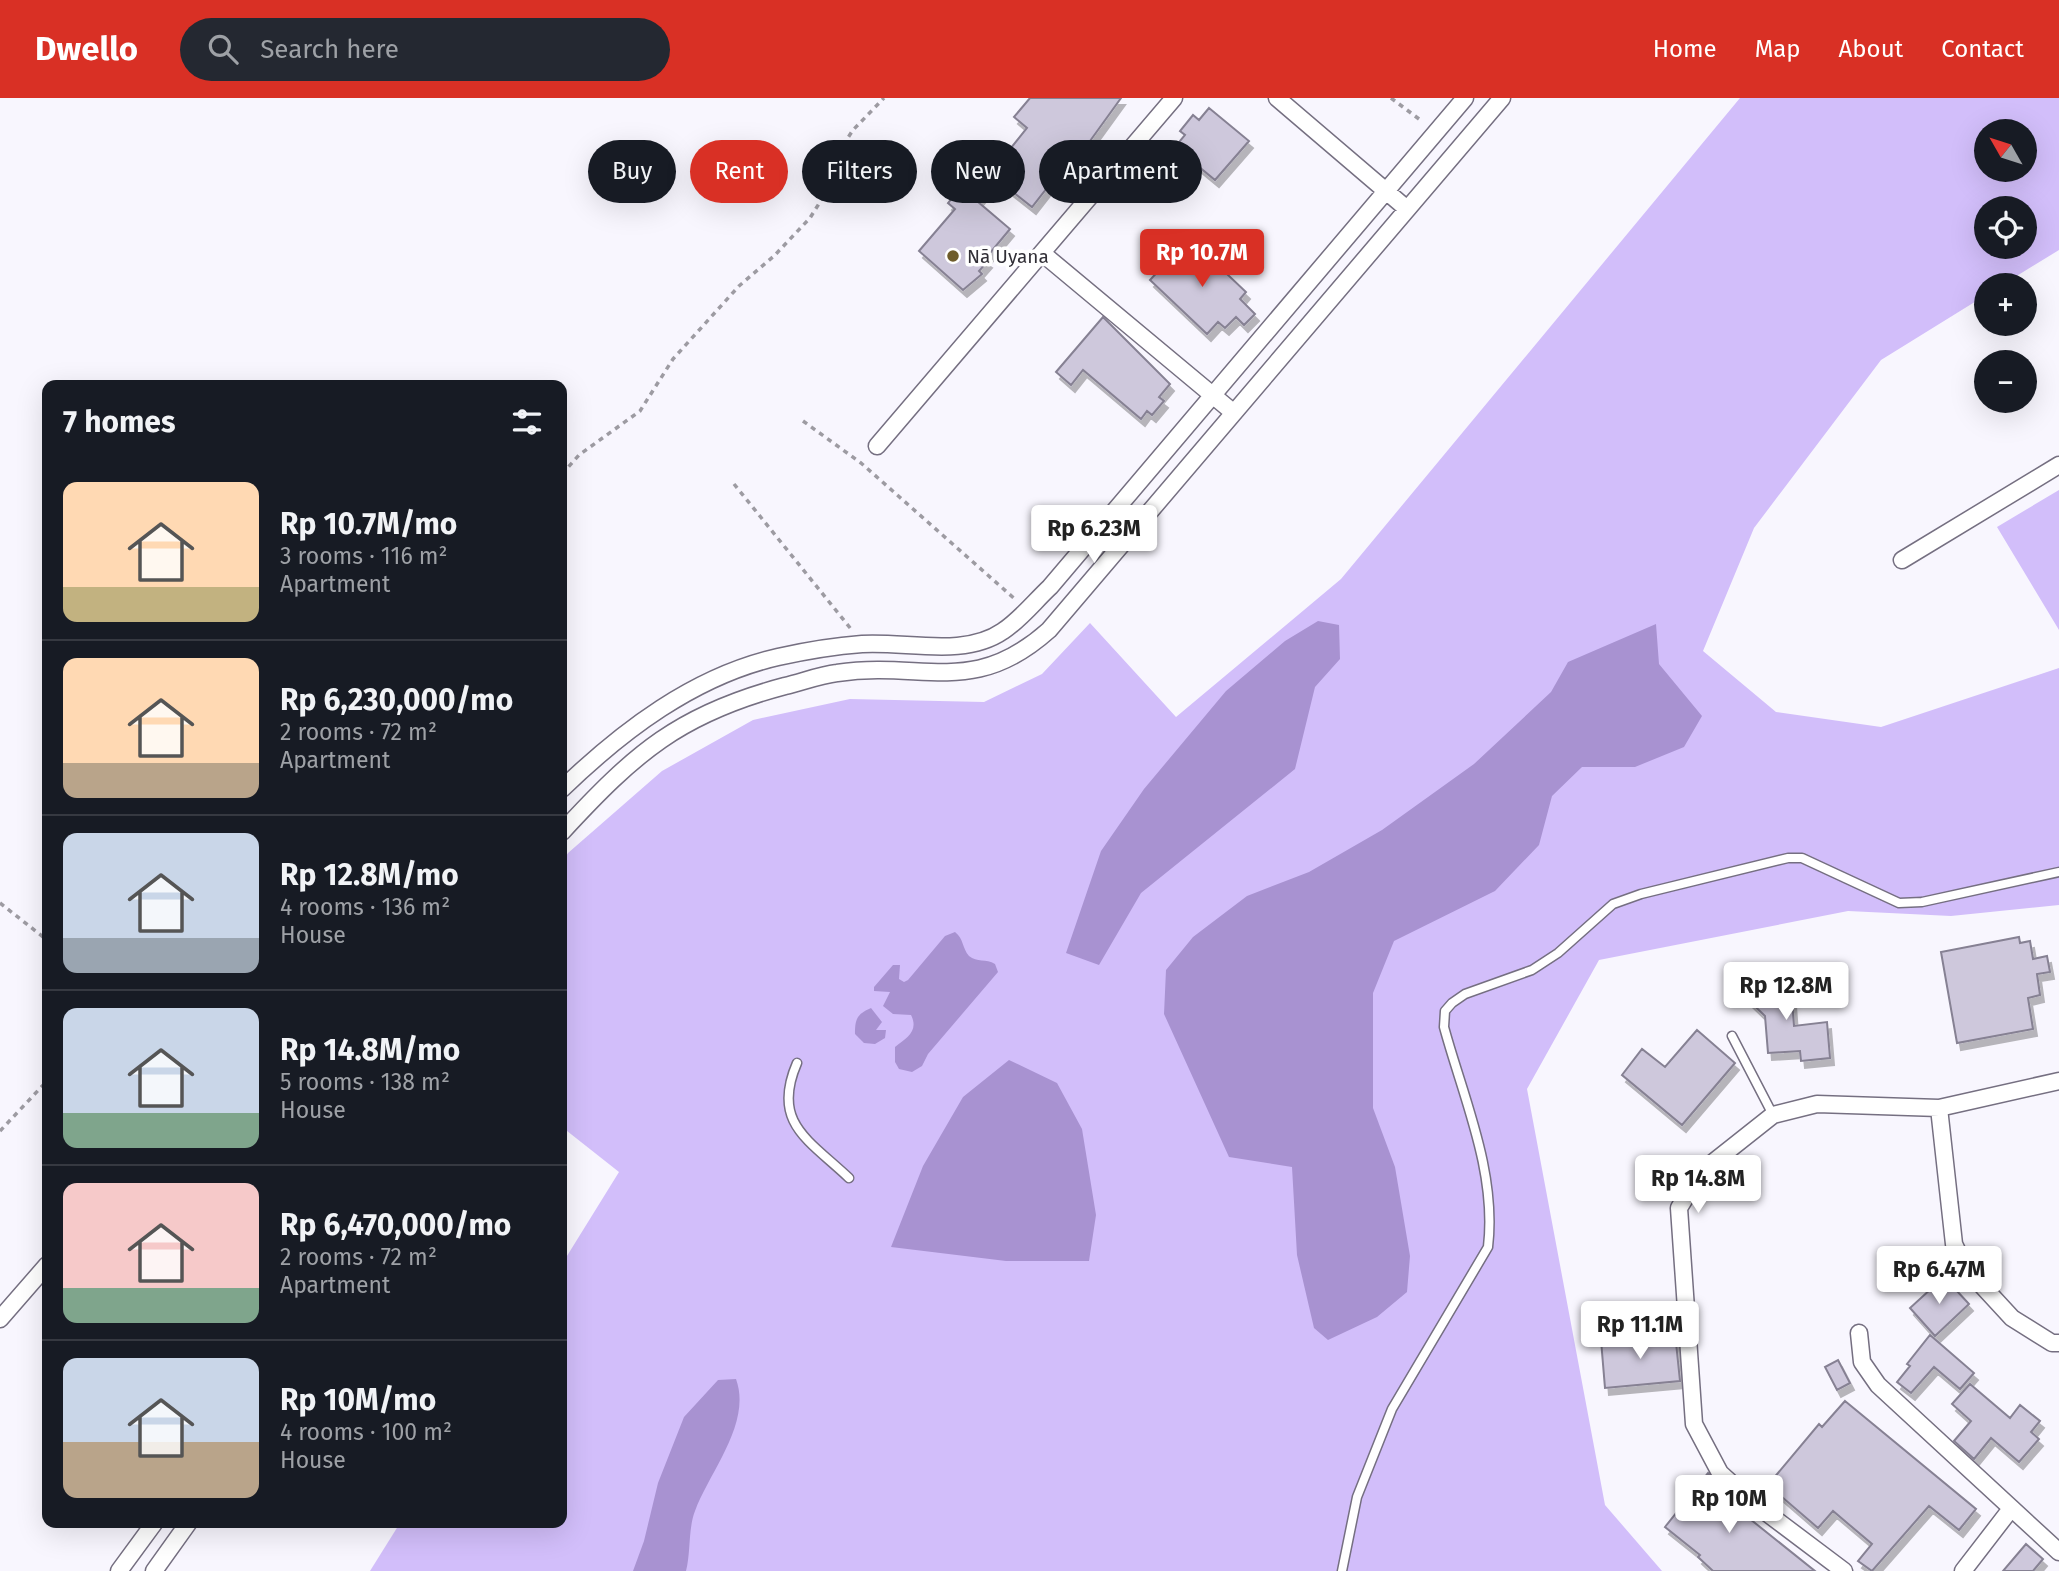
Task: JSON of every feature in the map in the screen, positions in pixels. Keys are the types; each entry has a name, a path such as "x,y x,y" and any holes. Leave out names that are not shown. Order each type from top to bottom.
{"street":[{"path":"877,446 1174,98"},
{"path":"1277,98 1407,209"},
{"path":"567,784 599,753 656,710 705,684 776,657 863,644 964,645 1002,632 1050,587 1465,98"},
{"path":"567,827 621,770 679,726 713,709 748,696 838,673 957,673 998,666 1025,652 1049,630 1502,98"},
{"path":"1042,253 1234,413"},
{"path":"1902,561 2059,465"},
{"path":"1844,1571 1751,1502 1720,1473 1694,1424 1679,1208 1701,1172 1773,1115 1817,1104 1939,1108 2059,1081"},
{"path":"1939,1108 1954,1244 1965,1267 2012,1318 2052,1343 2059,1343"},
{"path":"0,1320 42,1271"},
{"path":"1859,1333 1862,1362 1878,1385 2010,1510 2059,1552"},
{"path":"1963,1571 2010,1510"},
{"path":"119,1571 151,1528"},
{"path":"154,1571 185,1528"}],"lane":[{"path":"1342,1571 1357,1497 1392,1409 1488,1247 1491,1224 1480,1153 1444,1027 1445,1011 1452,1003 1465,994 1532,970 1558,953 1614,904 1788,858 1811,862 1899,903 1922,902 2059,872"},
{"path":"1732,1037 1773,1115"},
{"path":"797,1063 786,1099 791,1116 798,1130 849,1178"}],"path":[{"path":"567,468 579,455 640,411 673,359 739,286 774,256 810,218 825,194 836,156 853,130 884,98"},
{"path":"1391,98 1436,132"},
{"path":"803,421 862,463 1026,609"},
{"path":"734,484 863,644"},
{"path":"0,903 42,936"},
{"path":"0,1131 42,1086"}],"shaded area":[{"path":"1740,98 2059,98 2059,250 2022,273 1974,273 1974,302 1881,360 1754,528 1703,651 1776,712 1881,727 2059,668 2059,905 1951,916 1848,911 1599,960 1527,1089 1605,1505 1662,1571 370,1571 397,1528 567,1528 567,1256 619,1172 567,1131 568,853 662,771 753,720 850,699 984,702 1042,674 1090,623 1176,717 1341,579"},
{"path":"2059,490 2059,630 1997,527"},
{"path":"1318,621 1339,625 1340,659 1315,687 1295,769 1141,893 1099,965 1066,953 1101,851 1144,789 1226,691 1285,641"},
{"path":"1656,624 1659,664 1702,716 1684,747 1635,767 1582,767 1552,796 1539,845 1495,891 1394,941 1373,993 1373,1108 1395,1167 1410,1256 1407,1292 1377,1317 1328,1340 1314,1328 1297,1255 1292,1167 1229,1157 1164,1014 1166,970 1193,937 1247,896 1309,872 1382,830 1474,764 1551,692 1568,662"},
{"path":"955,932 969,956 995,964 998,972 928,1054 922,1066 912,1072 899,1069 895,1062 895,1047 911,1034 913,1021 911,1015 893,1014 883,1006 890,992 874,991 874,987 893,965 900,965 899,979 904,982 908,980 945,936"},
{"path":"871,1008 882,1022 876,1030 886,1030 885,1038 875,1044 864,1043 855,1034 858,1018"},
{"path":"1009,1060 1057,1083 1082,1129 1096,1215 1089,1261 1006,1261 891,1247 923,1166 963,1097"},
{"path":"736,1379 739,1396 734,1430 695,1511 686,1571 633,1571 644,1541 658,1483 684,1417 718,1380"}],"building":[{"path":"1030,98 1121,98 1091,140 1039,140 1039,198 1032,207 1025,202 1025,140 1017,140 1027,128 1014,117"},
{"path":"1209,108 1249,141 1215,180 1202,169 1202,140 1181,140 1185,135 1180,131 1193,115 1199,120"},
{"path":"948,203 979,203 1010,229 985,259 988,261 979,271 982,274 963,290 919,251 955,209"},
{"path":"1189,238 1246,292 1240,299 1255,314 1244,325 1236,317 1225,328 1218,322 1207,334 1150,280"},
{"path":"1103,317 1170,384 1159,397 1164,401 1152,415 1147,411 1141,419 1083,370 1071,385 1056,372"},
{"path":"2019,937 2020,943 2030,941 2033,959 2047,956 2050,972 2037,974 2040,995 2028,998 2033,1029 1957,1043 1941,952"},
{"path":"1755,972 1792,999 1794,1026 1827,1022 1830,1058 1801,1061 1800,1051 1768,1053 1765,1016 1740,992"},
{"path":"1697,1030 1735,1063 1682,1125 1622,1075 1642,1049 1665,1067"},
{"path":"1944,1277 1969,1304 1935,1336 1910,1308"},
{"path":"1675,1333 1680,1381 1605,1388 1601,1340"},
{"path":"1930,1335 1974,1373 1960,1389 1934,1367 1911,1393 1897,1382 1910,1366 1907,1364"},
{"path":"1838,1360 1850,1383 1837,1390 1825,1367"},
{"path":"1970,1384 2010,1418 2020,1405 2040,1421 2031,1432 2039,1439 2019,1462 1991,1438 1974,1459 1954,1441 1971,1421 1952,1404"},
{"path":"1845,1401 1976,1509 1959,1530 1929,1506 1872,1571 1858,1561 1872,1544 1833,1511 1818,1528 1768,1485 1819,1424 1822,1427"},
{"path":"1708,1473 1728,1494 1725,1499 1815,1571 1713,1571 1698,1557 1700,1555 1665,1527"},
{"path":"2026,1544 2043,1559 2033,1571 2003,1571"}],"place":[{"name":"Nā Uyana","path":"953,256"}]}
